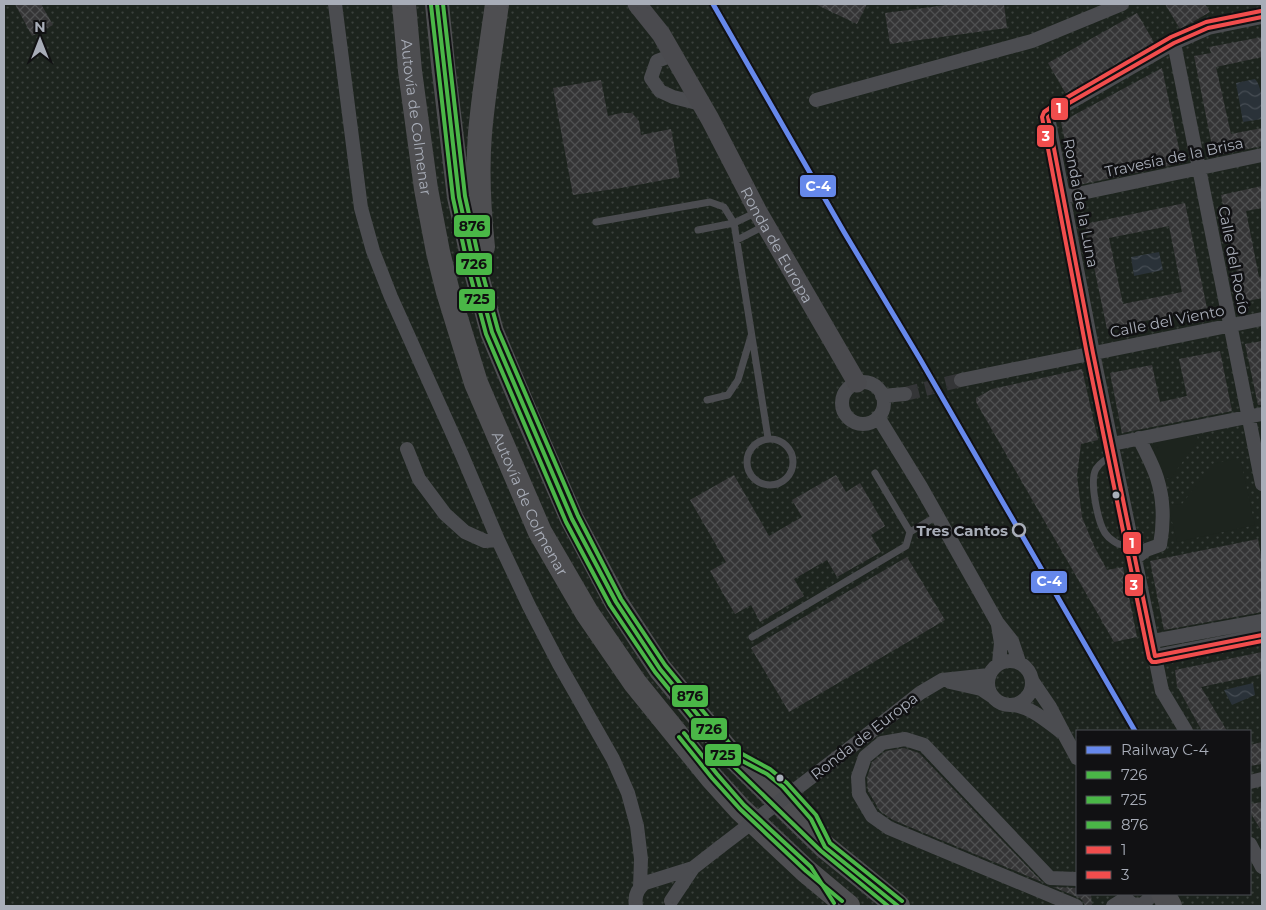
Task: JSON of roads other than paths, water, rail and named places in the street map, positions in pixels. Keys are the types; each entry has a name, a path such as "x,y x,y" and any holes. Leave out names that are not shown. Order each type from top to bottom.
{"highway":[{"name":"Autovía de Colmenar","path":"404,4 410,71 426,188 438,252 448,292 476,383 540,532 587,613 635,683 712,778 740,809 806,871 848,906"},
{"name":"Autovía de Colmenar","path":"437,4 459,197 474,265 492,332 572,519 616,602 660,669 731,755 825,847 898,906"},
{"path":"497,4 480,134 480,223 485,264 502,330 512,381"},
{"path":"1164,895 1170,906"}],"street":[{"path":"334,4 361,208 373,251 390,297 529,606 558,664 613,759 628,793 638,826 641,860 646,884"},
{"name":"Ronda de Europa","path":"637,4 661,34 673,54 762,218 857,383"},
{"path":"816,100 1032,41 1122,4"},
{"name":"Ronda de la Luna","path":"1185,730 1162,691 1093,353 1048,117 1057,110 1174,44 1208,28 1262,18"},
{"name":"Calle del Rocío","path":"1174,44 1230,325 1255,415 1262,484"},
{"path":"673,54 657,61 651,78 660,92 701,104"},
{"path":"674,96 690,84"},
{"name":"Travesía de la Brisa","path":"1063,197 1262,155"},
{"name":"Calle del Viento","path":"961,380 1262,319"},
{"path":"857,383 869,383 879,390 882,396 883,407 873,422 859,424 852,422 843,411 842,397 845,391 857,383"},
{"path":"882,396 905,394"},
{"path":"1113,450 1140,438 1255,415"},
{"path":"878,417 998,622 1012,641 1019,662 1029,670 1033,682 1050,707 1076,756"},
{"path":"1133,551 1146,550 1160,545 1162,532 1162,504 1157,478 1140,438"},
{"path":"407,449 419,479 445,514 465,532 484,541 498,540"},
{"path":"998,622 1001,643 999,663"},
{"path":"1153,641 1262,622"},
{"path":"1155,656 1262,635"},
{"path":"993,697 988,686 989,674 993,668 999,663 1006,661 1019,662"},
{"name":"Ronda de Europa","path":"646,884 693,868 920,692 942,680 989,674"},
{"path":"942,680 981,690 1006,705 1024,706 1064,734"},
{"path":"1014,705 1020,703 1030,694 1033,682"},
{"path":"1076,879 1050,878 924,745 905,739 882,743 865,757 858,777 859,794 872,816 889,828 1076,906"},
{"path":"1251,846 1262,867"},
{"name":"Ronda de Europa","path":"670,904 693,868"},
{"path":"636,906 636,892 646,884 658,882 668,890 670,904"},
{"path":"1113,906 1125,896 1129,902 1136,905 1144,904 1151,895"}],"lane":[{"path":"596,222 710,202 724,207 734,223 768,438"},
{"path":"698,230 762,218"},
{"path":"737,240 762,218"},
{"path":"707,400 728,395 738,380 752,335"},
{"path":"768,438 776,439 786,444 792,452 794,463 791,473 785,480 777,484 766,485 757,481 747,466 748,455 754,445 768,438"},
{"path":"1113,450 1108,458 1096,469 1094,474 1096,502 1104,533 1116,543 1133,551"},
{"path":"875,473 910,532"},
{"path":"752,637 906,546 910,532 937,516"},
{"path":"806,871 829,906"}],"water":[{"path":"1255,79 1261,92 1262,119 1243,122 1236,83"},
{"path":"1159,252 1163,270 1134,276 1131,257"},
{"path":"1253,683 1255,695 1232,705 1224,690"}],"tunnel":[{"path":"905,394 961,380"}],"rail line":[{"name":"C-4","path":"713,4 1134,730"}],"place":[{"name":"Tres Cantos","path":"1019,530"}]}
